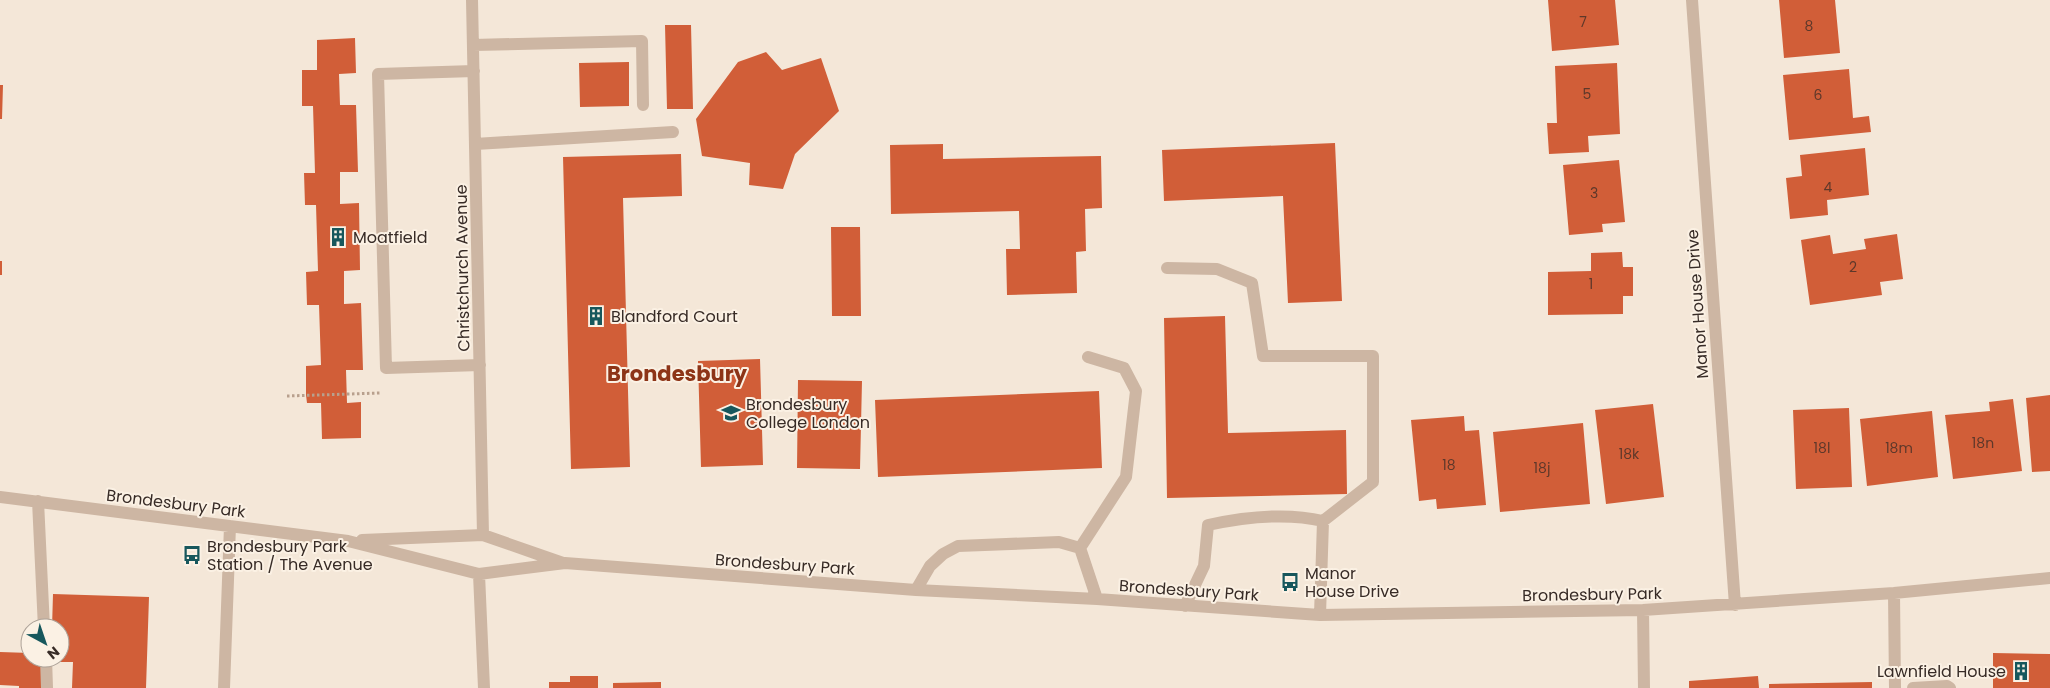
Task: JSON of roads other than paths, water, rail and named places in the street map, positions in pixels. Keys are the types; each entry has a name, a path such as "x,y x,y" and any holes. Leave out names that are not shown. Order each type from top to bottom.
{"street":[{"name":"Christchurch Avenue","path":"472,0 483,535"},
{"name":"Manor House Drive","path":"1692,0 1735,605"},
{"path":"474,45 642,41 643,105"},
{"path":"474,71 378,74 386,368 480,365"},
{"path":"475,144 673,132"},
{"path":"1168,268 1217,269 1252,283 1263,356 1373,356 1373,482 1323,521"},
{"path":"1080,548 1126,477 1136,391 1124,368 1088,357"},
{"name":"Brondesbury Park","path":"0,497 348,541 479,574 565,563 916,590 1096,599 1320,615 1642,610 1894,593 2050,578"},
{"path":"38,501 44,618"},
{"path":"1185,606 1204,566 1208,525 1247,517 1307,517 1323,521"},
{"path":"1320,615 1323,521"},
{"path":"224,688 230,526"},
{"name":"Brondesbury Park","path":"348,541 483,535 565,563"},
{"path":"916,590 930,566 944,554 958,546 1059,542 1080,548"},
{"path":"1080,548 1096,599"},
{"path":"479,574 484,688"},
{"path":"1894,593 1895,688"},
{"path":"1642,610 1644,688"},
{"path":"46,668 47,688"},
{"path":"1913,688 1947,686 1950,688"}],"place":[{"name":"Moatfield","path":"338,237"},
{"name":"Blandford Court","path":"596,316"},
{"name":"Brondesbury College London","path":"731,413"},
{"name":"Brondesbury Park Station / The Avenue","path":"192,555"},
{"name":"Manor House Drive","path":"1290,582"},
{"name":"Lawnfield House","path":"2021,671"}],"district":[{"name":"Brondesbury","path":"677,374"}]}
